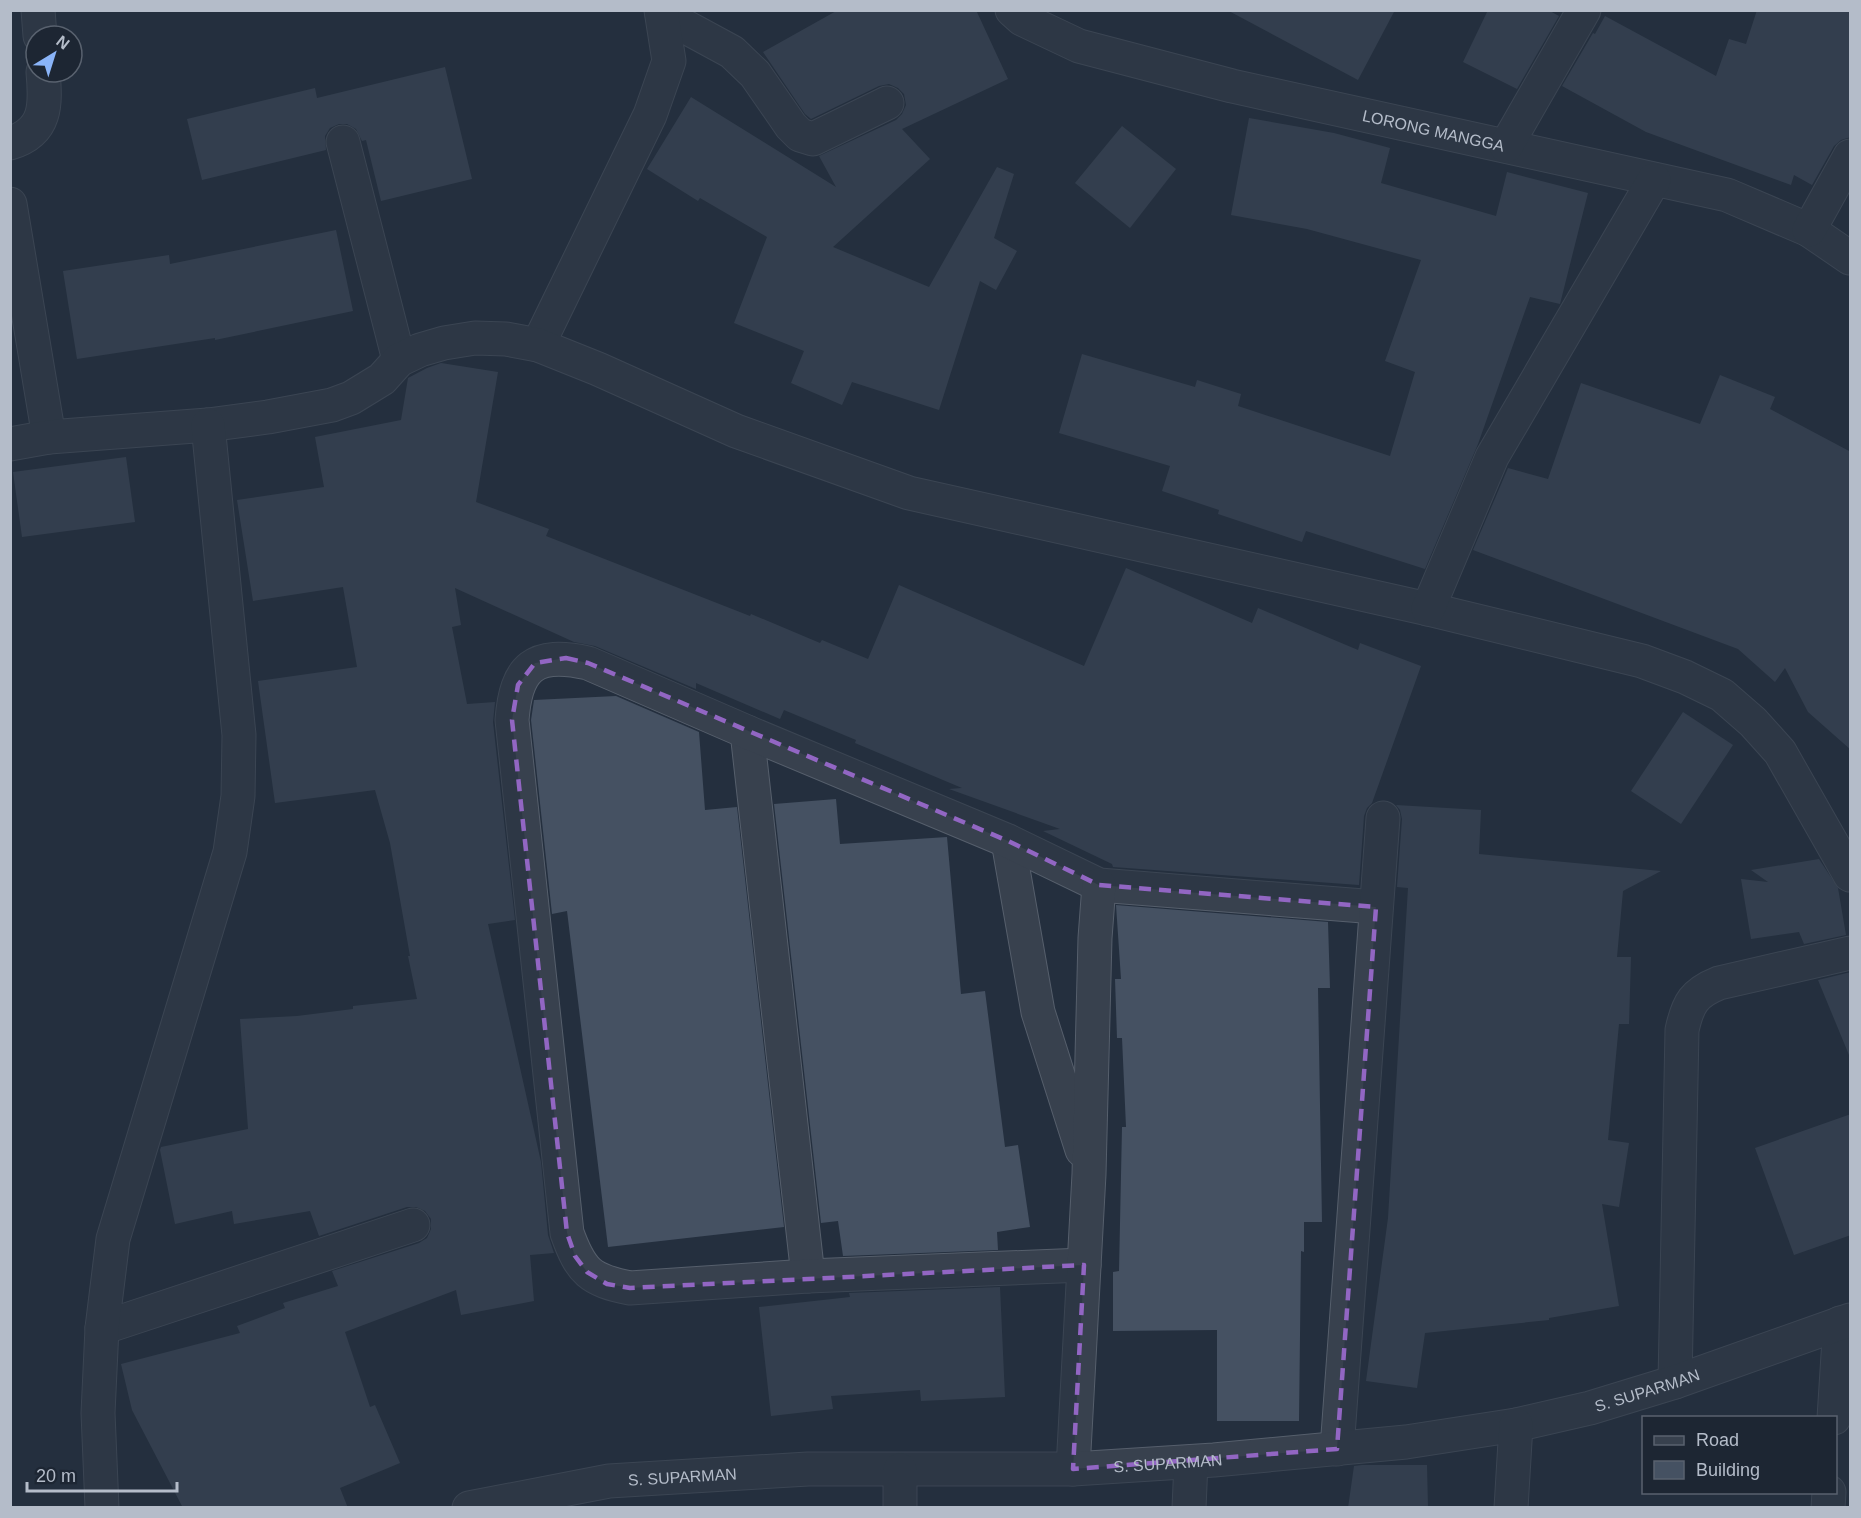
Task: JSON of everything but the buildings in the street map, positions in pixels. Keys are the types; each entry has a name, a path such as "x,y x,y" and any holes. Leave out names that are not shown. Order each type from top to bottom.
{"street":[{"path":"1506,146 1584,10"},
{"path":"662,12 732,52 755,74 791,126 800,135 813,139 887,103"},
{"path":"538,345 650,115 669,61 662,12"},
{"name":"LORONG MANGGA","path":"1023,13 1079,46 1232,86 1727,195 1809,230 1851,258"},
{"path":"10,143 28,136 42,118 46,97 44,84"},
{"path":"343,142 399,360"},
{"path":"1809,230 1851,156"},
{"path":"1428,609 1492,457 1654,180"},
{"path":"10,204 49,437"},
{"path":"10,444 49,437 208,425 332,405 366,389 382,378 399,360 428,347 475,338 506,339 538,345 598,369 736,431 909,494 1428,609 1642,661 1685,677 1722,695 1754,722 1780,752 1851,874"},
{"path":"102,1508 98,1413 102,1328 113,1239 227,863 238,796 239,735 208,425"},
{"path":"1084,1265 808,1275 630,1288 607,1284 587,1272 575,1256 567,1233 512,720 518,685 525,673 535,663 550,659 566,658 588,663 1008,841 1099,885 1376,907"},
{"path":"747,732 808,1275"},
{"path":"1337,1449 1383,818"},
{"path":"1008,841 1038,1012 1089,1174"},
{"path":"1072,1469 1089,1174 1095,938 1099,885"},
{"path":"1675,1382 1685,1015 1692,1000 1703,989 1719,983 1851,953"},
{"path":"102,1328 413,1225"},
{"path":"1834,1416 1845,1322"},
{"name":"S. SUPARMAN","path":"472,1507 609,1481 808,1469 1072,1469 1191,1462 1406,1442 1516,1425 1590,1408 1675,1382 1845,1322"},
{"path":"1511,1508 1516,1425"},
{"path":"1189,1508 1191,1462"},
{"path":"900,1470 900,1508"}],"highlighted area":[{"path":"566,658 588,663 1008,841 1099,885 1376,907 1337,1449 1073,1469 1084,1265 630,1288 607,1284 587,1272 575,1256 567,1233 512,720 518,685 535,663"}]}
